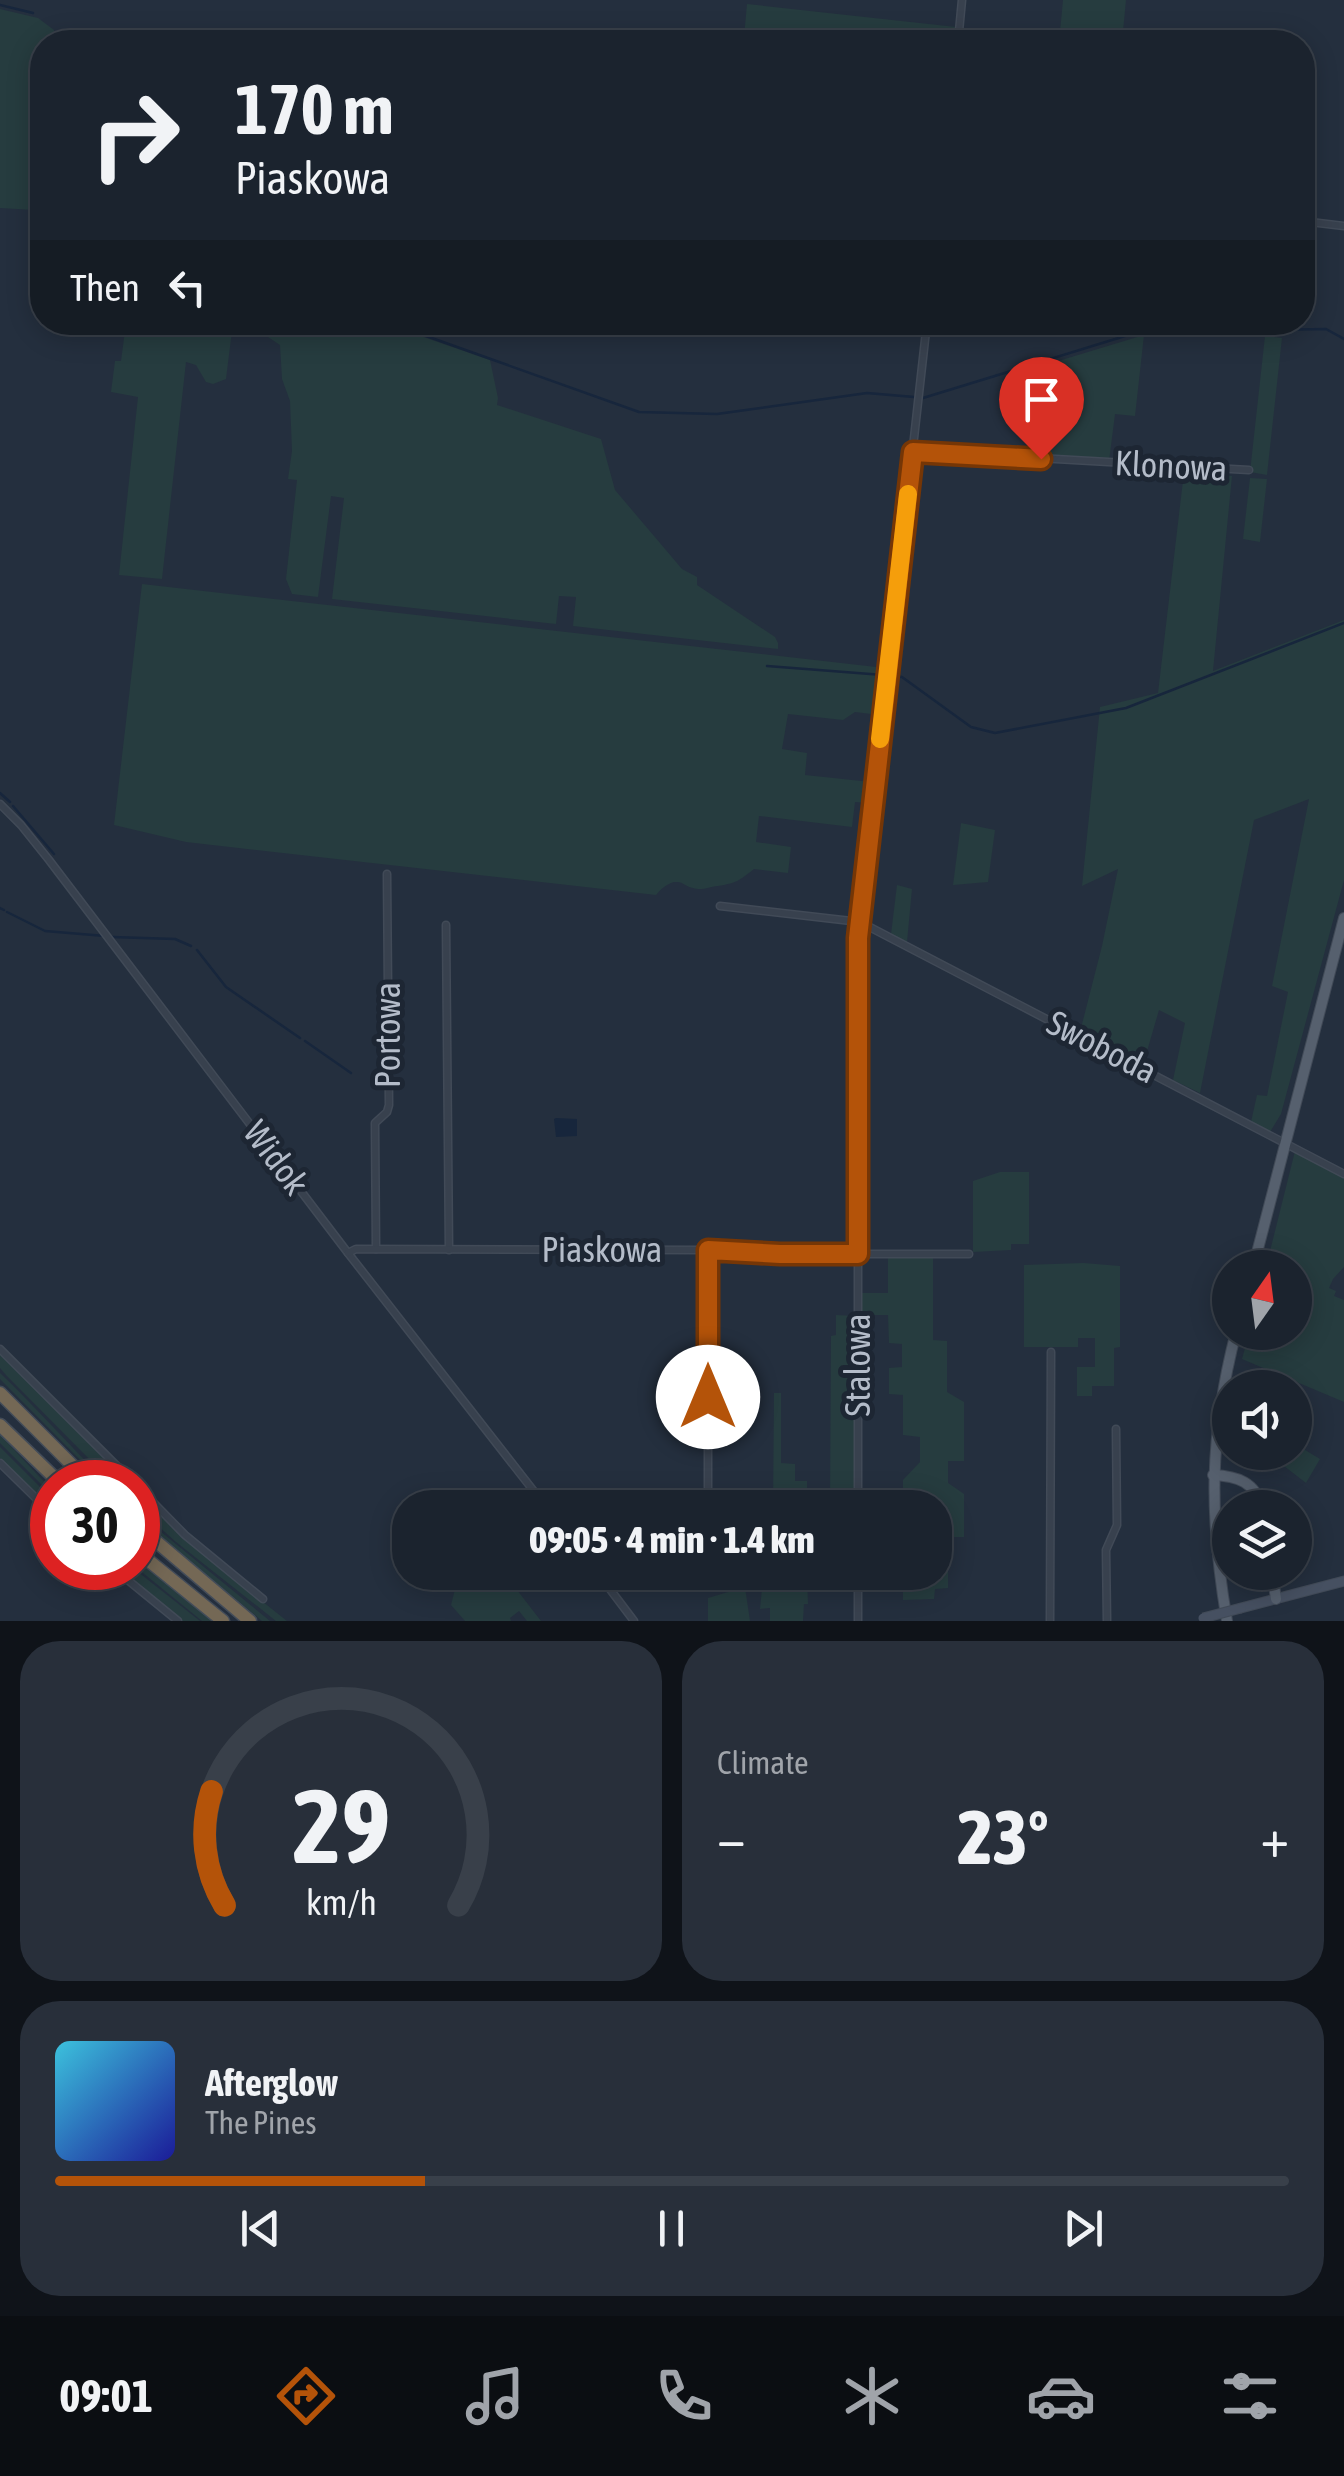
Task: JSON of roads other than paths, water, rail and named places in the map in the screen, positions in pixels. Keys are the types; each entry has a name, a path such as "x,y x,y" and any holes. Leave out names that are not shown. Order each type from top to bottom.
{"highway":[{"path":"0,1393 67,1460"},
{"path":"0,1425 36,1460"},
{"path":"160,1545 250,1621"},
{"path":"160,1570 223,1621"}],"main road":[{"path":"1258,1250 1344,918"},
{"path":"1226,1621 1214,1530 1213,1475 1222,1396 1232,1350"},
{"path":"1213,1475 1234,1477 1255,1490"},
{"path":"1191,1621 1344,1581"},
{"path":"1275,1590 1276,1599"}],"street":[{"path":"959,30 962,0"},
{"path":"1315,223 1344,226"},
{"name":"Stalowa","path":"858,1490 858,956 926,335"},
{"name":"Klonowa","path":"913,452 1249,470"},
{"name":"Widok","path":"3,807 49,860 533,1490"},
{"name":"Portowa","path":"376,1250 374,1123 389,1105 387,874"},
{"path":"720,906 860,922"},
{"name":"Swoboda","path":"860,922 1344,1174"},
{"path":"446,925 449,1250"},
{"name":"Piaskowa","path":"348,1253 354,1249 969,1254"},
{"path":"708,1250 708,1490"},
{"path":"0,1349 110,1460"},
{"path":"1050,1621 1051,1352"},
{"path":"1108,1621 1106,1550 1117,1525 1116,1429"},
{"path":"0,1463 30,1492"},
{"path":"160,1510 262,1599"},
{"path":"141,1590 178,1621"},
{"path":"611,1590 634,1621"},
{"path":"858,1590 858,1621"}],"water":[{"path":"556,1118 577,1119 577,1136 556,1137"}],"waterway":[{"path":"0,5 33,13"},
{"path":"1315,329 1326,329 1344,339"},
{"path":"423,335 639,412 717,414 867,393 914,397"},
{"path":"923,398 1128,335"},
{"path":"891,676 902,677 971,727 995,733 1126,708 1344,623"},
{"path":"767,666 883,675"},
{"path":"0,793 10,802"},
{"path":"13,806 54,854"},
{"path":"0,908 4,910"},
{"path":"7,912 45,931 105,936"},
{"path":"112,937 175,939 191,946"},
{"path":"197,950 226,987 300,1038"},
{"path":"305,1041 351,1073"}]}
